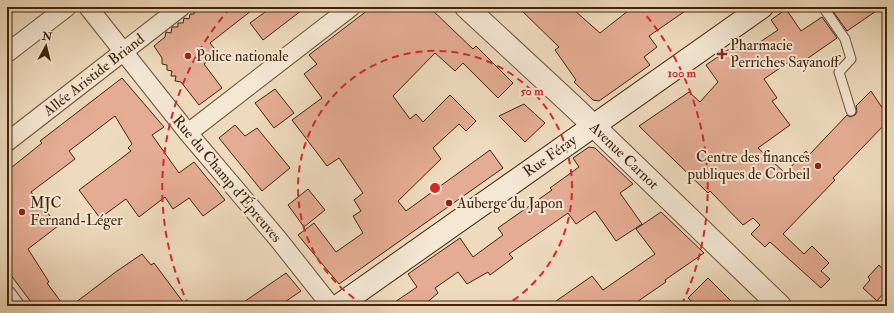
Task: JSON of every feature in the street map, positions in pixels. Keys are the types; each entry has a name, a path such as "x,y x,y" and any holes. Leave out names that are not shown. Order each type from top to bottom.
{"main road":[{"name":"Avenue Carnot","path":"466,7 593,126 780,306"},
{"name":"Rue Féray","path":"338,306 762,7"}],"street":[{"path":"7,53 67,7"},
{"name":"Rue du Champ d'Épreuves","path":"88,7 123,53 278,239 331,306"},
{"name":"Allée Aristide Briand","path":"7,142 181,7"},
{"path":"188,132 351,7"},
{"path":"7,295 15,306"}],"lane":[{"path":"823,7 845,39 851,59 839,72 852,111"}],"building":[{"name":"Police nationale","path":"201,7 256,7 210,43 218,53 204,64 222,88 199,105 181,82 175,81 176,76 171,76 172,71 167,70 167,65 162,64 162,58 154,46 165,37 166,32 171,33 172,27 178,27 178,23 183,23 184,18 189,19 190,14 194,14 195,9 200,10"},
{"path":"272,7 306,7 263,40 250,23"},
{"path":"372,7 429,7 473,49 476,46 513,83 498,98 463,63 455,71 435,53 393,96 410,119 416,114 423,122 450,95 476,121 466,131 459,124 433,148 441,159 398,201 406,211 490,150 503,168 339,284 298,235 314,223 336,252 363,233 353,216 361,211 354,200 363,193 339,158 327,166 292,120 322,98 304,74 317,64 309,55"},
{"path":"518,7 567,7 571,11 574,10 600,33 633,7 691,7 649,36 657,47 644,57 650,65 599,101 593,100 574,82 576,80 555,50 559,47"},
{"path":"836,7 882,7 847,31 832,10"},
{"path":"786,9 801,31 822,17 837,38 801,63 796,57 764,79 777,98 772,101 790,125 758,148 785,173 806,151 809,155 847,115 850,117 855,115 857,112 856,106 871,91 887,115 887,122 833,178 835,180 783,234 804,254 812,246 829,263 821,271 830,279 821,288 770,242 765,247 751,234 760,225 753,218 743,225 710,191 708,193 639,126 689,92 700,102 718,82 706,65 738,43 745,52 778,30 771,20"},
{"path":"122,78 164,127 152,135 179,173 194,162 225,200 203,216 189,198 173,209 165,197 139,217 126,199 100,218 79,190 131,151 128,148 132,144 115,116 69,151 75,159 31,192 58,226 28,249 49,282 47,283 64,306 34,306 7,270 7,171 42,143 40,141"},
{"path":"275,89 294,113 274,128 255,103"},
{"path":"524,104 545,123 525,142 499,116"},
{"path":"235,125 245,136 257,128 290,168 262,191 219,138"},
{"path":"589,147 595,148 633,184 620,193 642,224 616,241 595,211 576,224 568,213 509,254 513,258 490,275 488,272 467,284 458,272 435,288 438,293 423,306 389,306 417,287 408,274 460,238 473,257 503,235 498,228 552,190 550,188 579,167 573,158"},
{"path":"308,189 325,210 304,227 288,205"},
{"path":"661,212 704,253 631,306 549,306 592,276 603,290 655,254 636,229"},
{"path":"142,254 151,265 154,263 186,306 71,306 117,271"},
{"path":"879,265 887,274 887,289 877,301 863,288 870,280 868,277"},
{"path":"286,273 301,291 279,306 238,306"},
{"path":"708,278 736,306 697,306 688,298"}],"place":[{"name":"Pharmacie Perriches Sayanoff","path":"722,54"},
{"name":"Police nationale","path":"188,56"},
{"name":"Centre des finances publiques de Corbeil","path":"818,166"},
{"name":"Auberge du Japon","path":"449,203"},
{"name":"MJC Fernand-Léger","path":"22,212"}]}
